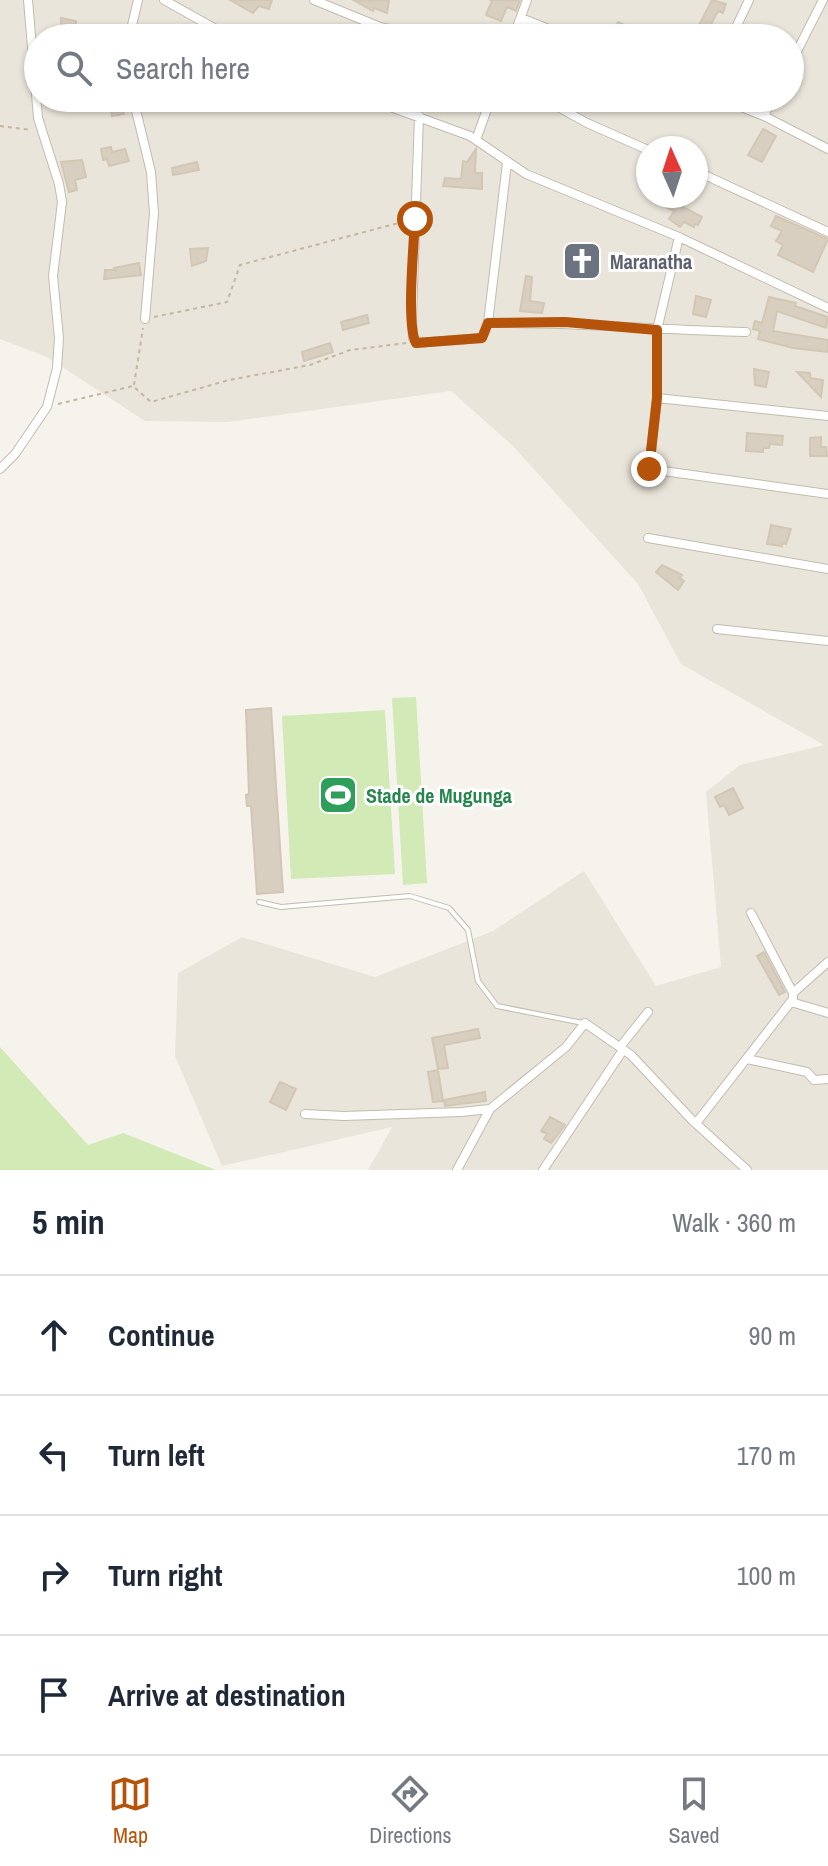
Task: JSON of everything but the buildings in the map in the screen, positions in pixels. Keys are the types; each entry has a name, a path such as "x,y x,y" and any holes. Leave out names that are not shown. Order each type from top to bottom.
{"street":[{"path":"28,0 30,24"},
{"path":"132,24 138,0"},
{"path":"164,0 207,24"},
{"path":"314,0 373,24"},
{"path":"519,24 527,0"},
{"path":"738,24 749,0"},
{"path":"804,37 823,0"},
{"path":"521,18 536,24"},
{"path":"0,469 30,435 47,407 57,368 59,338 53,276 62,202 41,131 39,112"},
{"path":"136,112 151,172 154,213 145,319"},
{"path":"407,112 476,140 526,174 679,237 828,308"},
{"path":"476,140 486,112"},
{"path":"567,112 636,145"},
{"path":"754,112 828,149"},
{"path":"764,116 766,112"},
{"path":"419,116 412,318 416,343 482,338 488,323 507,163"},
{"path":"708,177 828,232"},
{"path":"679,237 657,330 657,398 649,469 828,494"},
{"path":"488,323 565,322 657,330 746,332"},
{"path":"657,398 828,416"},
{"path":"648,538 828,569"},
{"path":"717,629 828,641"},
{"path":"751,913 792,998 828,1013"},
{"path":"697,1122 792,998 828,962"},
{"path":"543,1170 648,1012"},
{"path":"457,1170 490,1109 566,1047 585,1023 622,1049 747,1170"},
{"path":"747,1059 807,1072 814,1080 828,1079"},
{"path":"305,1114 344,1116 490,1109"}],"lane":[{"path":"259,902 281,907 410,896 449,908 468,930 478,981 497,1006 585,1023"}],"path":[{"path":"0,126 41,131"},
{"path":"133,386 145,319 227,302 240,265 415,219"},
{"path":"133,386 151,402 229,380 310,365 350,350 416,343"},
{"path":"47,407 133,386"}],"shaded area":[{"path":"0,0 828,0 828,1170 368,1170 392,1127 222,1166 175,1056 178,973 242,937 375,977 493,931 584,871 656,986 721,967 706,792 740,765 824,745 681,664 638,584 513,446 451,391 228,422 145,421 47,357 0,339"}],"green space":[{"path":"416,697 427,883 403,885 392,698"},
{"name":"Stade de Mugunga","path":"385,710 395,874 291,879 282,716"},
{"path":"0,1047 88,1145 123,1133 216,1170 0,1170"}],"place":[{"name":"Maranatha","path":"582,261"},
{"name":"Stade de Mugunga","path":"338,795"}],"route":[{"path":"415,219 412,318 416,343 482,338 488,323 565,322 657,330 657,398 649,469"}]}
